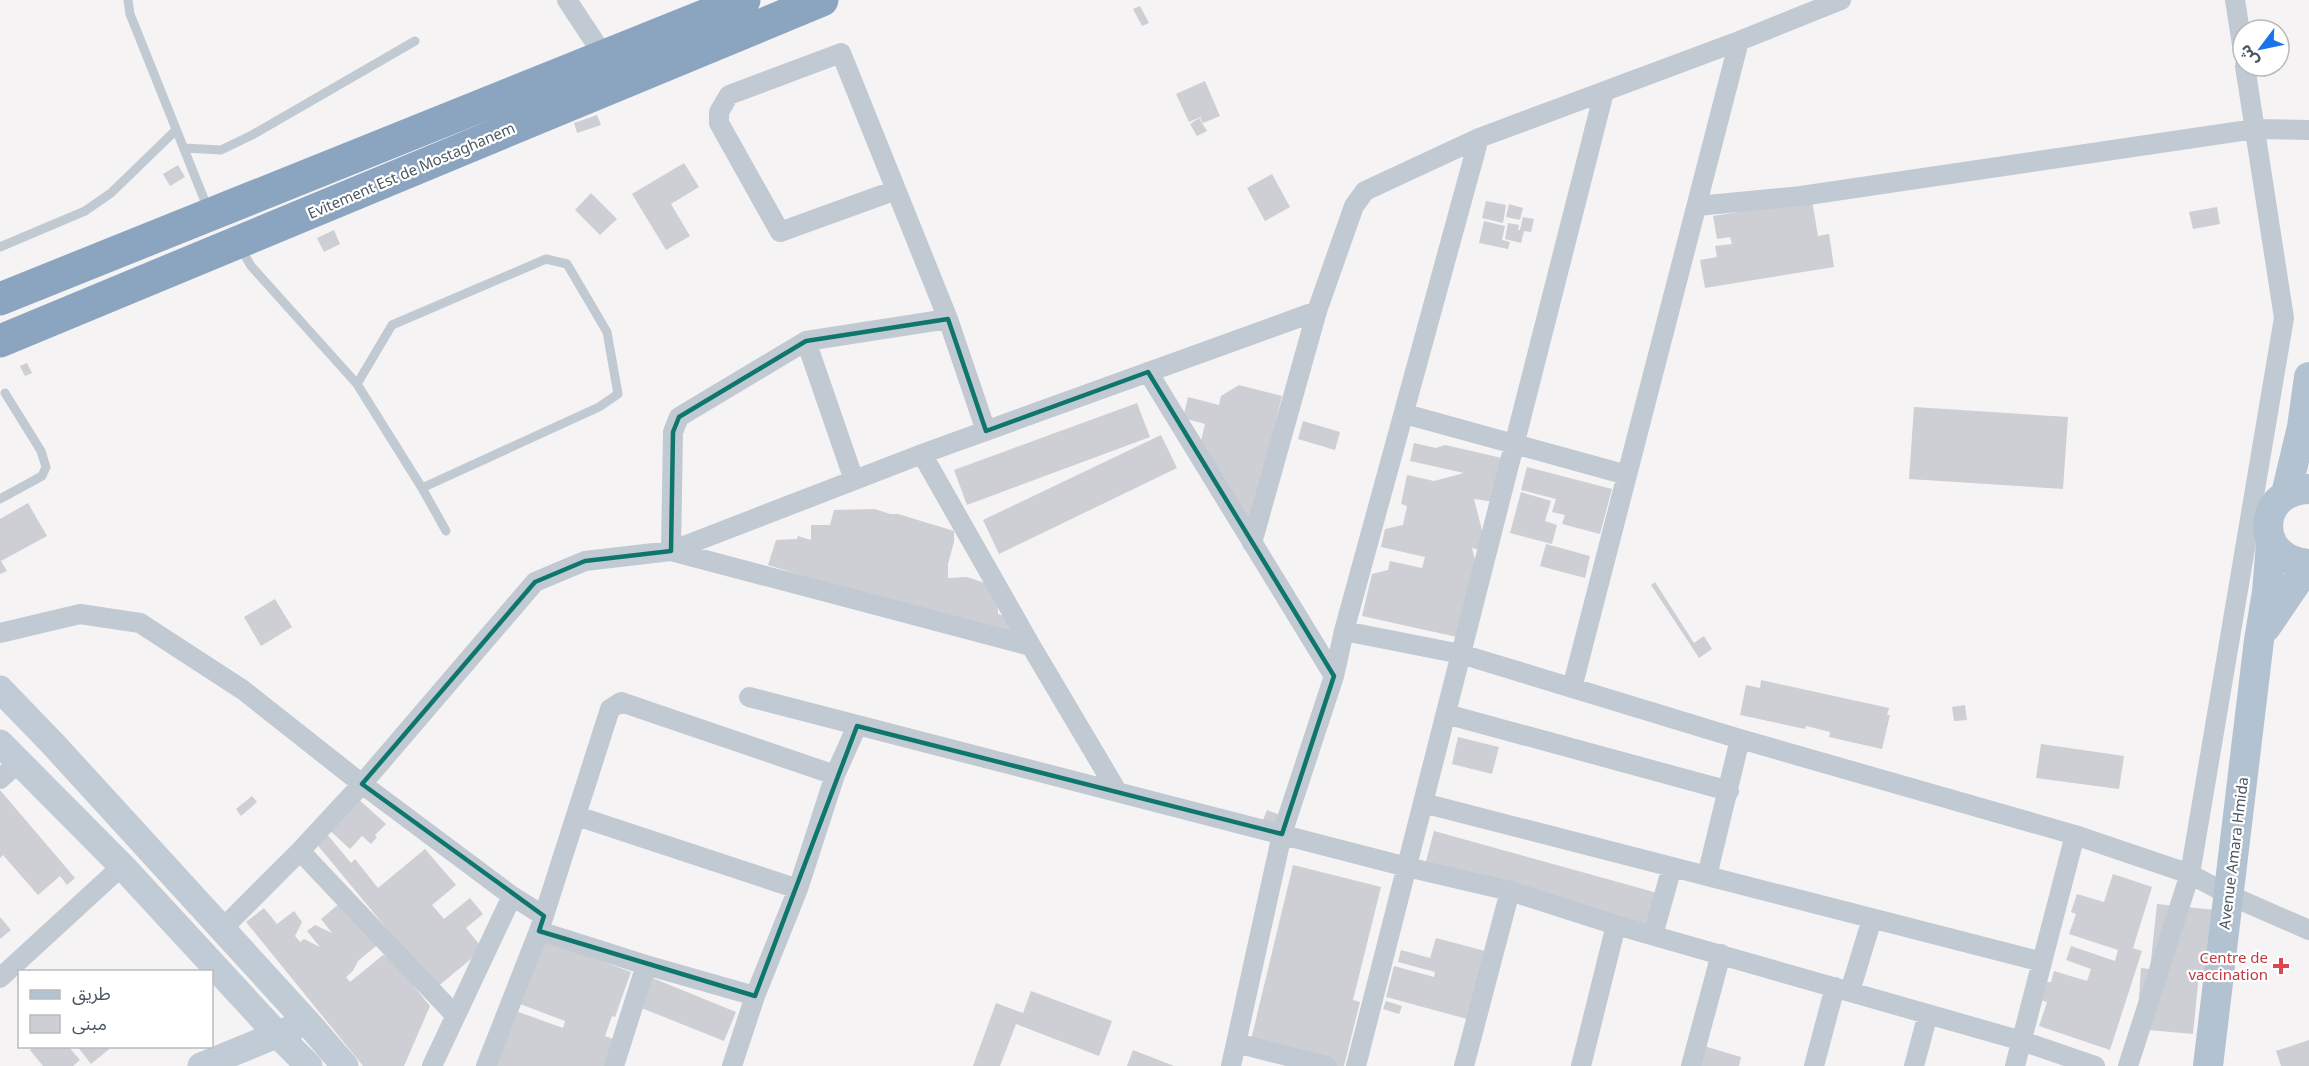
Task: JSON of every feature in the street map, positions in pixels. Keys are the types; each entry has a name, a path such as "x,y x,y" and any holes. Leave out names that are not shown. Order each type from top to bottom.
{"highway":[{"name":"Evitement Est de Mostaghanem","path":"0,299 744,0"},
{"name":"Evitement Est de Mostaghanem","path":"0,341 822,0"}],"main road":[{"path":"2298,491 2302,427 2309,377"},
{"name":"Avenue Amara Hmida","path":"2208,1066 2259,640 2267,592 2263,532 2271,510 2278,501 2298,491"},
{"path":"2263,532 2287,559 2309,564"},
{"name":"Avenue Amara Hmida","path":"2259,640 2282,601 2309,564"},
{"path":"0,689 54,745 338,1058"},
{"path":"0,743 10,771 122,866 277,1034 297,1063 338,1058"},
{"path":"201,1066 308,1023"}],"street":[{"path":"567,0 604,56"},
{"path":"1252,543 1317,311 1358,198 1365,191 1479,138 1739,41 1841,0"},
{"path":"2235,0 2238,18"},
{"path":"1572,688 1739,41"},
{"path":"896,190 780,232 724,135 719,123 719,112 729,95 841,53 948,319 986,431"},
{"path":"2128,1066 2190,874 2263,532 2284,318 2247,78"},
{"path":"1356,1066 1604,92"},
{"path":"1696,206 1800,196 2255,129 2309,130"},
{"path":"1231,1066 1282,834 1334,676 1344,631 1479,138"},
{"path":"222,929 300,851 362,784 536,582 585,561 670,551 922,454 1317,311"},
{"path":"670,551 673,432 679,417 806,341 948,319"},
{"path":"806,341 854,480"},
{"path":"1148,372 1334,676"},
{"path":"1405,414 1627,475"},
{"path":"922,454 1031,646 1117,791"},
{"path":"670,551 1031,646"},
{"path":"0,633 80,614 140,623 243,690 362,784 512,896 541,923 646,965 755,996"},
{"path":"1344,631 1461,654 1740,739 2075,835 2190,874 2229,895 2309,930"},
{"path":"749,697 1407,867 1510,891 1616,925 2022,1041 2095,1066"},
{"path":"486,1066 541,923 610,709 621,702 835,775"},
{"path":"1446,714 1729,791"},
{"path":"732,1066 755,996 798,889 835,775 857,726"},
{"path":"1707,876 1740,739"},
{"path":"1423,803 2042,962"},
{"path":"577,816 798,889"},
{"path":"2015,1066 2075,835"},
{"path":"300,851 455,1014"},
{"path":"0,978 122,866"},
{"path":"1653,935 1672,867"},
{"path":"1464,1066 1510,891"},
{"path":"432,1066 512,896"},
{"path":"1814,1066 1842,989 1872,919"},
{"path":"1581,1066 1616,925"},
{"path":"1691,1066 1721,954"},
{"path":"614,1066 646,965"},
{"path":"1914,1066 1928,1014"},
{"path":"1236,1043 1327,1066"}],"lane":[{"path":"128,0 130,14 210,214"},
{"path":"184,148 221,150 252,135 415,41"},
{"path":"0,247 85,211 111,194 177,130"},
{"path":"237,243 251,266 357,384 446,531"},
{"path":"357,384 392,325 546,259 567,264 606,332 618,394 599,408 422,488"},
{"path":"0,499 42,476 46,467 41,451 5,393"}],"highlighted area":[{"path":"948,319 986,431 1148,372 1334,676 1282,834 857,726 755,996 539,931 544,916 362,784 535,582 585,561 671,551 673,432 679,417 806,341"}],"building":[{"path":"1140,6 1149,23 1142,26 1133,9"},
{"path":"1205,81 1220,116 1203,123 1200,118 1203,116 1189,122 1176,94"},
{"path":"597,115 601,125 577,133 574,123"},
{"path":"1199,118 1207,131 1197,136 1190,124"},
{"path":"684,163 699,187 671,204 690,236 666,250 632,194"},
{"path":"178,165 185,177 170,186 163,174"},
{"path":"1272,174 1290,207 1265,221 1247,188"},
{"path":"591,193 617,219 600,235 575,210"},
{"path":"1812,200 1818,236 1829,234 1834,267 1705,288 1700,260 1717,257 1715,246 1732,244 1730,237 1717,239 1713,216"},
{"path":"1486,201 1506,205 1503,223 1482,218"},
{"path":"1509,204 1523,208 1520,220 1506,217"},
{"path":"2217,207 2220,224 2193,229 2189,212"},
{"path":"1523,217 1534,219 1531,232 1524,231 1521,243 1505,239 1508,223 1519,225 1518,230 1520,230"},
{"path":"1484,221 1505,226 1502,240 1510,242 1508,249 1479,243"},
{"path":"334,230 340,244 324,252 317,238"},
{"path":"27,363 32,373 25,376 20,366"},
{"path":"1239,385 1282,396 1251,524 1201,441 1205,424 1183,418 1188,397 1219,405 1221,396"},
{"path":"1137,403 1150,437 967,505 954,470"},
{"path":"1914,407 2068,417 2063,489 1909,479"},
{"path":"1303,421 1340,432 1335,450 1298,439"},
{"path":"1161,435 1177,468 999,554 983,520"},
{"path":"1414,443 1436,448 1445,445 1502,458 1495,502 1474,499 1483,534 1479,550 1472,548 1478,571 1457,637 1362,616 1372,574 1388,570 1390,561 1422,568 1425,557 1381,547 1385,529 1403,525 1407,506 1401,504 1407,475 1434,481 1464,473 1410,461"},
{"path":"1527,467 1612,489 1600,534 1562,524 1565,515 1552,512 1556,499 1521,490"},
{"path":"1521,492 1551,501 1545,521 1557,525 1552,544 1510,533"},
{"path":"28,503 47,536 1,561 7,571 0,574 0,519"},
{"path":"875,509 954,531 948,578 967,577 997,587 998,614 1014,619 1014,634 945,620 768,565 776,540 797,539 798,536 811,540 811,525 830,525 834,510"},
{"path":"1546,544 1590,556 1585,578 1540,566"},
{"path":"1655,582 1694,643 1704,636 1712,649 1699,658 1651,585"},
{"path":"275,599 292,627 261,646 244,617"},
{"path":"1761,680 1889,708 1887,715 1890,715 1882,749 1829,737 1830,732 1806,726 1805,729 1740,715 1746,685 1760,688"},
{"path":"1965,705 1967,720 1954,721 1952,707"},
{"path":"1458,737 1499,747 1492,774 1452,764"},
{"path":"2041,744 2124,756 2119,789 2036,778"},
{"path":"0,790 75,878 67,885 60,876 38,895 3,855 0,858"},
{"path":"252,796 257,802 241,816 236,809"},
{"path":"356,797 386,824 375,835 377,837 371,844 362,836 350,849 327,828"},
{"path":"1267,810 1283,816 1279,826 1263,820"},
{"path":"1434,831 1672,897 1662,931 1425,865"},
{"path":"326,833 351,863 355,859 378,888 425,849 456,885 432,905 444,919 470,898 483,914 466,928 483,949 436,988 315,842"},
{"path":"1293,865 1381,887 1353,1000 1360,1002 1344,1066 1336,1066 1250,1044"},
{"path":"2113,874 2152,887 2133,948 2142,951 2110,1050 2039,1026 2047,1002 2041,1000 2047,982 2051,982 2054,971 2087,981 2091,969 2066,960 2071,946 2115,961 2118,950 2069,934 2076,914 2071,912 2077,894 2104,902"},
{"path":"340,903 381,942 358,961 353,971 346,977 350,982 383,955 392,959 430,1006 404,1066 363,1066 246,922 264,908 277,924 294,911 302,922 295,936 300,942 304,939 320,947 307,931 315,925 332,933 321,919"},
{"path":"2157,904 2216,910 2209,976 2199,974 2193,1034 2137,1029 2141,968 2150,969"},
{"path":"0,917 11,930 0,939"},
{"path":"1436,938 1485,951 1467,1019 1386,997 1394,966 1434,977 1435,972 1398,962 1401,950 1430,958"},
{"path":"544,940 631,972 615,1017 612,1016 605,1036 616,1040 607,1066 492,1066 513,1010 563,1028 565,1021 520,1004"},
{"path":"650,977 736,1012 724,1041 639,1007"},
{"path":"1031,991 1112,1021 1099,1056 1016,1024 1000,1066 973,1066 996,1003 1023,1013"},
{"path":"1386,1001 1402,1006 1399,1014 1383,1009"},
{"path":"2309,1040 2309,1066 2281,1066 2276,1051"},
{"path":"1704,1046 1741,1057 1739,1066 1698,1066"},
{"path":"32,1048 70,1048 80,1060 73,1066 43,1066 30,1050"},
{"path":"79,1048 111,1048 91,1064"},
{"path":"1133,1050 1174,1066 1127,1066"}],"place":[{"name":"Centre de vaccination","path":"2281,966"}]}
